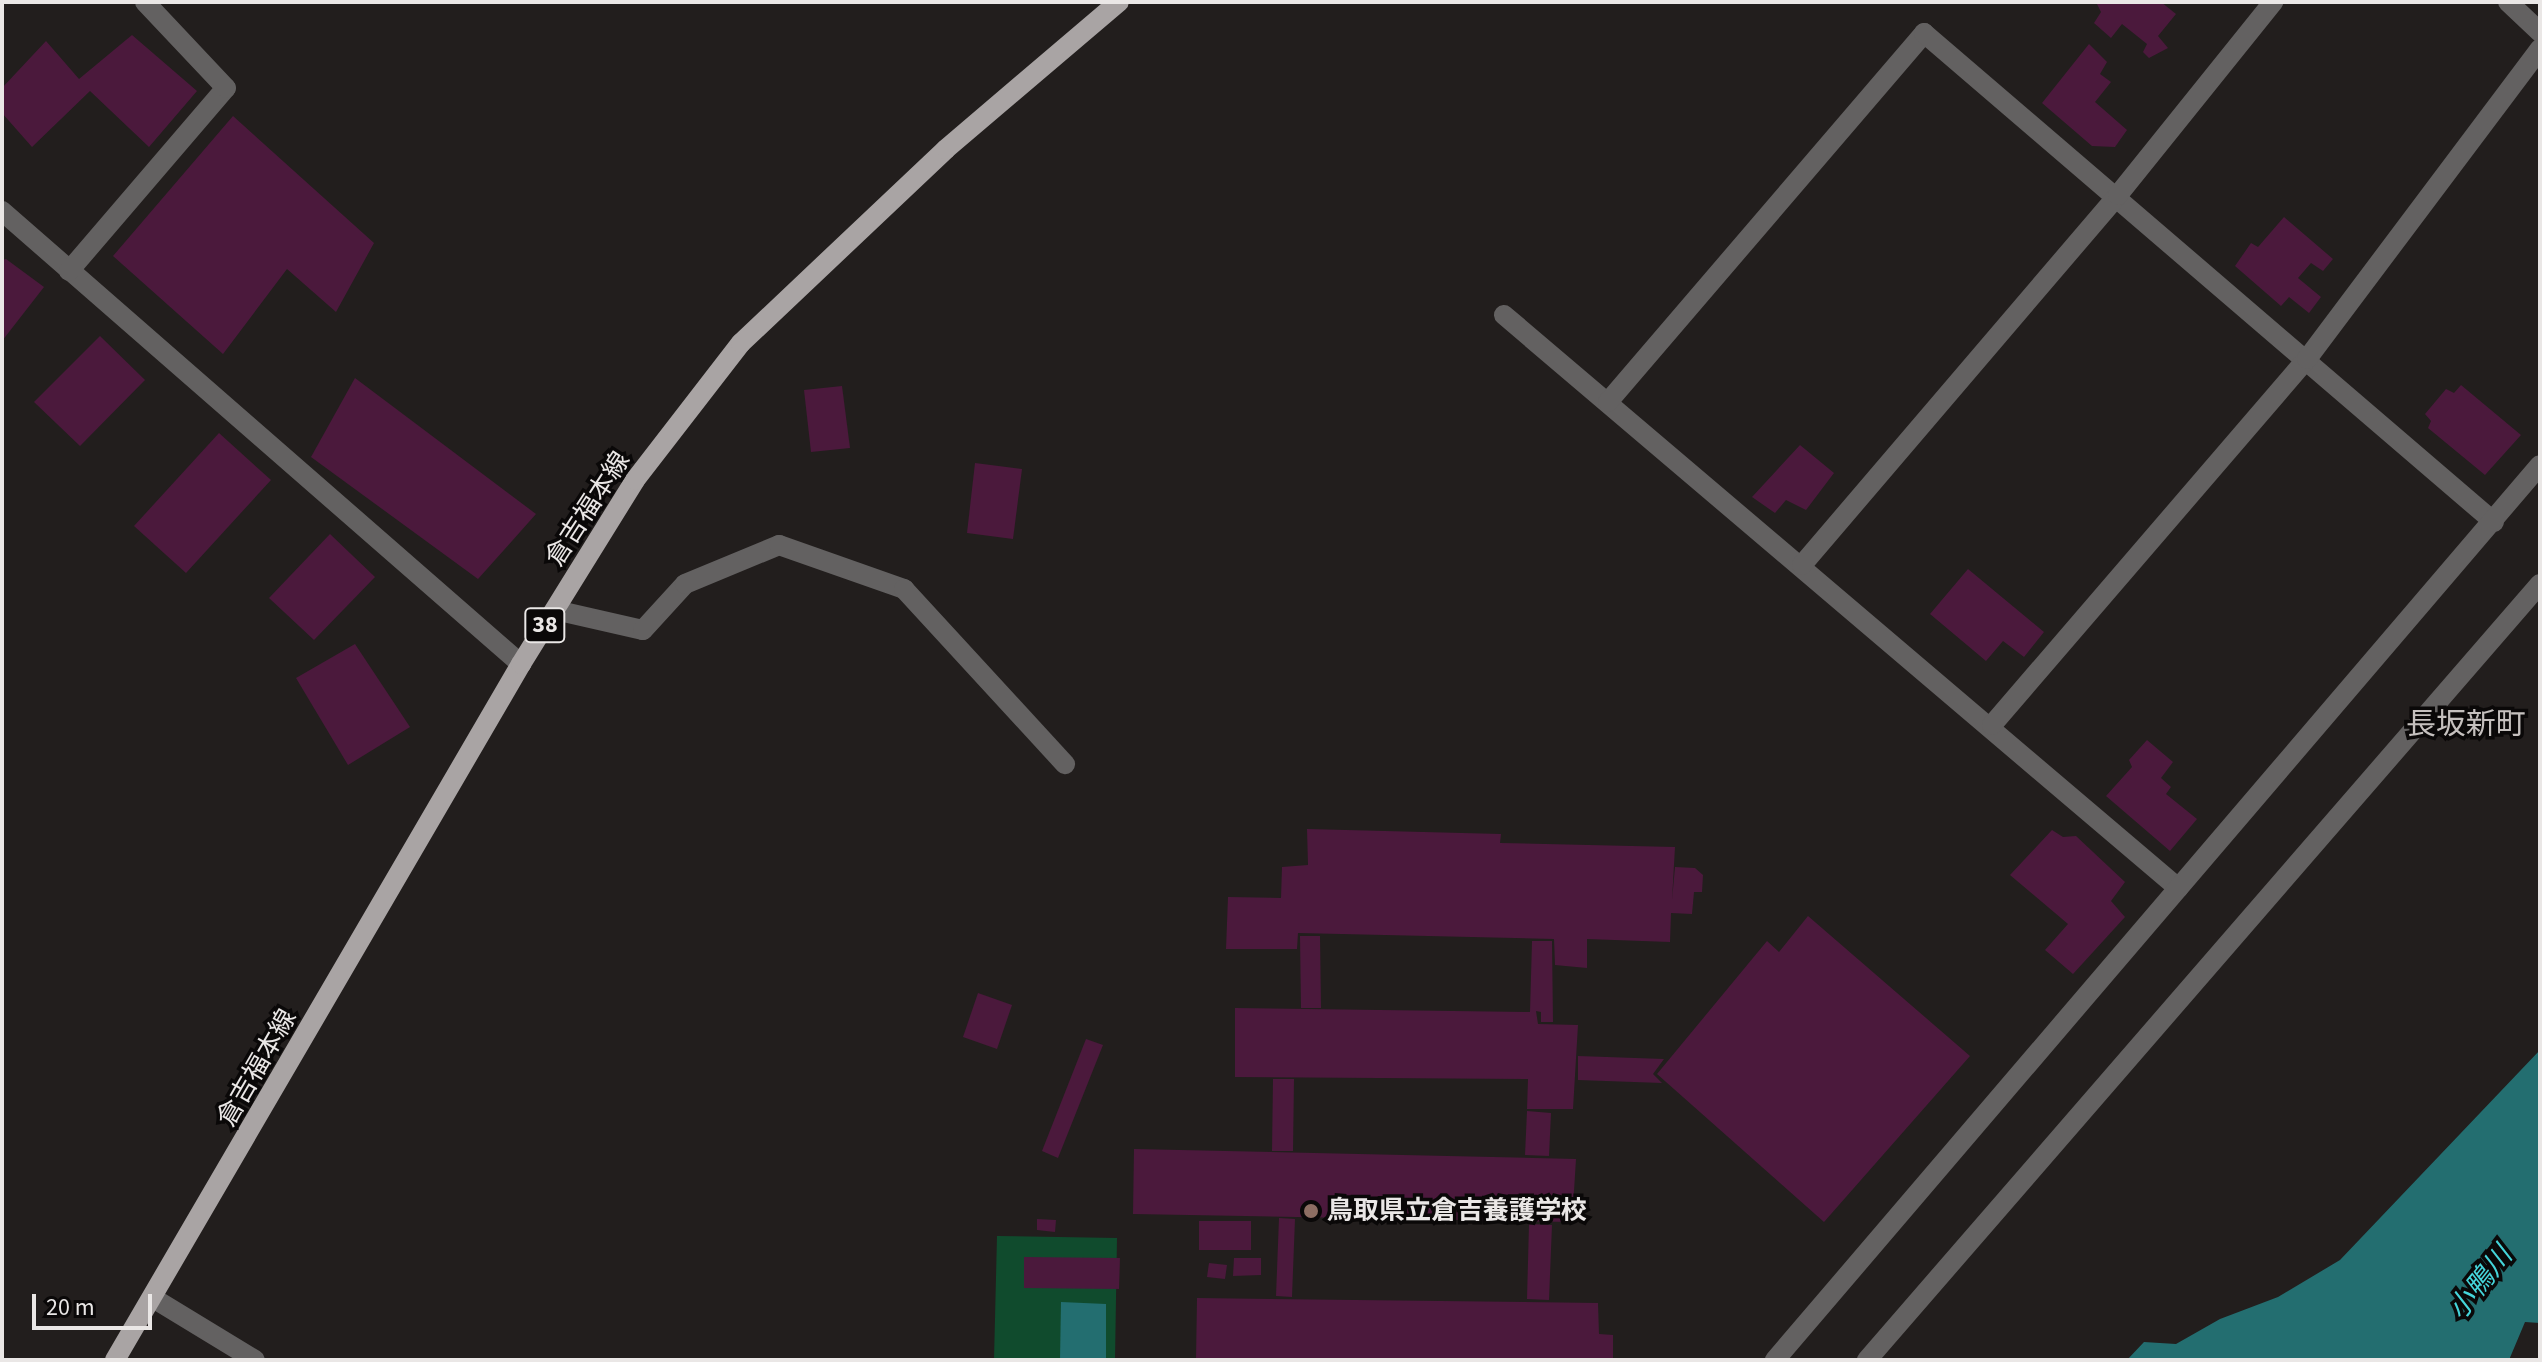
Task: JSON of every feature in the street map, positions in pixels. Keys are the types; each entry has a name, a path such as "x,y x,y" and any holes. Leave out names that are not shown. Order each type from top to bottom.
{"main road":[{"name":"倉吉福本線","path":"115,1360 521,664 635,480 741,343 946,149 1119,2"}],"street":[{"path":"69,271 226,88 145,2"},
{"path":"1802,565 2118,195 2273,2"},
{"path":"2508,2 2540,32"},
{"path":"1608,402 1924,33 2118,195 2494,522"},
{"path":"1992,725 2307,359 2540,49"},
{"path":"2,211 521,664"},
{"path":"1504,315 1992,725 2178,888"},
{"path":"1775,1360 2540,465"},
{"path":"555,610 643,630 685,584 779,545 904,589 1065,764"},
{"path":"1867,1360 2540,584"},
{"path":"153,1298 255,1360"}],"green space":[{"path":"997,1236 1117,1238 1115,1360 994,1360"}],"water":[{"name":"小鴨川","path":"2540,1050 2540,1323 2525,1322 2509,1360 2127,1360 2144,1342 2176,1344 2220,1319 2278,1297 2340,1260"},
{"path":"1061,1302 1106,1304 1106,1360 1060,1360"}],"building":[{"path":"2096,2 2161,2 2176,14 2158,36 2168,48 2149,58 2143,52 2147,44 2122,24 2111,38 2094,23 2101,12"},
{"path":"132,35 197,91 149,147 90,91 32,147 2,113 2,88 46,41 79,79"},
{"path":"2089,44 2107,62 2100,74 2111,82 2095,102 2127,130 2115,147 2092,146 2042,103"},
{"path":"233,116 374,243 336,312 287,269 223,354 113,256"},
{"path":"2284,217 2333,259 2323,271 2311,263 2298,278 2321,297 2309,313 2289,297 2281,306 2235,266 2251,243 2258,247"},
{"path":"6,259 44,287 2,341 2,260"},
{"path":"100,336 145,380 80,446 34,402"},
{"path":"355,378 536,514 478,579 311,457"},
{"path":"2461,385 2521,435 2485,475 2428,428 2431,421 2425,414 2446,389 2454,393"},
{"path":"842,386 850,448 811,452 804,390"},
{"path":"219,433 271,480 186,573 134,526"},
{"path":"1800,445 1834,473 1806,510 1786,500 1775,513 1752,497"},
{"path":"975,463 1022,469 1013,539 967,533"},
{"path":"330,534 375,577 314,640 269,598"},
{"path":"1968,569 2044,632 2024,657 2003,641 1986,661 1930,614"},
{"path":"355,644 410,727 348,765 296,678"},
{"path":"2147,740 2173,762 2161,778 2171,787 2166,794 2197,819 2170,851 2106,796 2132,767 2129,760"},
{"path":"1307,829 1501,834 1500,843 1675,847 1672,900 1675,867 1695,868 1703,875 1702,892 1694,892 1692,914 1671,913 1670,942 1587,939 1587,968 1555,965 1554,939 1298,933 1297,949 1226,949 1228,897 1281,898 1282,867 1308,865"},
{"path":"2052,830 2063,837 2076,836 2125,882 2111,901 2125,917 2073,974 2045,950 2068,924 2010,875"},
{"path":"1808,916 1970,1056 1824,1222 1657,1074 1767,941 1779,952"},
{"path":"1300,936 1320,936 1321,1008 1301,1008"},
{"path":"1532,941 1552,941 1553,1022 1541,1022 1541,1012 1536,1011 1538,1024 1578,1025 1573,1109 1527,1109 1528,1079 1235,1077 1235,1008 1530,1012"},
{"path":"978,993 1012,1005 997,1049 963,1037"},
{"path":"1086,1039 1103,1045 1058,1158 1042,1151"},
{"path":"1578,1056 1664,1059 1653,1074 1662,1083 1578,1080"},
{"path":"1273,1079 1294,1079 1293,1151 1272,1151"},
{"path":"1527,1111 1551,1113 1549,1156 1525,1155"},
{"path":"1134,1149 1576,1159 1572,1222 1133,1214"},
{"path":"1279,1218 1295,1219 1292,1297 1276,1296"},
{"path":"1037,1219 1056,1220 1055,1232 1037,1230"},
{"path":"1199,1221 1251,1221 1251,1250 1199,1250"},
{"path":"1529,1224 1552,1225 1549,1300 1527,1299"},
{"path":"1024,1257 1120,1258 1119,1289 1024,1288"},
{"path":"1234,1258 1261,1258 1261,1275 1233,1276"},
{"path":"1209,1263 1227,1265 1225,1279 1207,1277"},
{"path":"1197,1298 1598,1303 1599,1334 1613,1335 1613,1360 1196,1360"}],"place":[{"name":"鳥取県立倉吉養護学校","path":"1311,1211"}],"district":[{"name":"長坂新町","path":"2466,725"}]}
